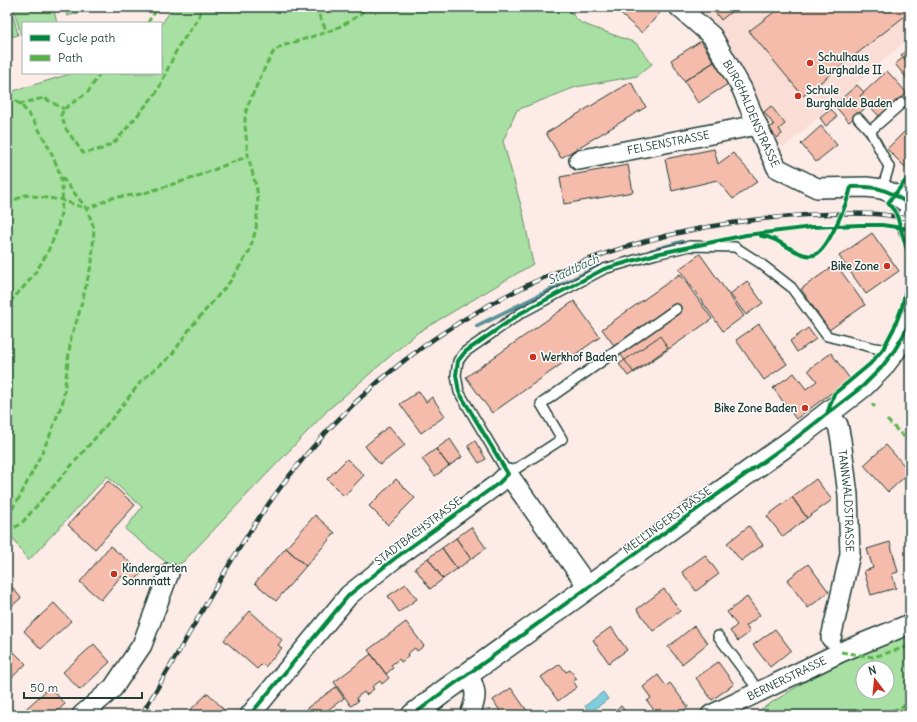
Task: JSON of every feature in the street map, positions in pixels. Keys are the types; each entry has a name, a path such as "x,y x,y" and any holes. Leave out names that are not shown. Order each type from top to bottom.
{"main road":[{"path":"910,215 910,229"},
{"name":"MELLINGERSTRASSE","path":"413,715 827,414 863,386 881,368 894,350 903,336 910,320"}],"street":[{"name":"BURGHALDENSTRASSE","path":"679,7 712,36 742,89 777,168 817,188 866,186 882,189 894,194 910,205"},
{"name":"FELSENSTRASSE","path":"580,160 757,125"},
{"name":"TANNWALDSTRASSE","path":"827,414 838,425 848,495 850,554 836,645"},
{"path":"508,474 589,588"},
{"name":"STADTBACHSTRASSE","path":"250,715 349,596 394,559 499,483 508,474"},
{"path":"82,715 113,688 142,645 169,574"},
{"name":"BERNERSTRASSE","path":"711,715 759,691 836,645 910,624"},
{"path":"468,674 476,694 470,715"}],"lane":[{"path":"870,131 902,103"},
{"path":"858,118 870,131 889,167 882,189"},
{"path":"676,308 541,404 562,439 508,474 459,392 456,375 458,362 465,352 522,314 604,268 690,246 735,247 760,263 791,287 827,336 875,348 894,350"},
{"path":"718,636 759,691"}],"shaded area":[{"name":"Schule Burghalde Baden","path":"695,7 910,7 910,37 783,148 769,130 734,52"}],"green space":[{"path":"7,7 11,7 18,35 7,38"},
{"path":"13,7 53,7 57,22 22,22 21,35"},
{"path":"65,7 101,7 67,16"},
{"path":"173,7 565,7 581,23 636,43 652,64 637,76 576,87 517,110 503,141 523,213 533,264 417,333 328,410 183,562 172,567 125,529 142,507 107,476 28,561 7,529 7,93 70,74 162,74 162,24"},
{"path":"910,628 910,715 752,715 838,661"}],"water":[{"path":"603,692 608,699 590,713 585,706"}],"building":[{"path":"617,7 665,7 642,33 615,9"},
{"path":"711,7 737,7 721,20"},
{"name":"Schulhaus Burghalde II","path":"781,7 910,7 910,12 803,96 749,31"},
{"path":"701,41 714,62 684,81 671,60"},
{"path":"910,48 910,65 901,55"},
{"path":"904,57 910,65 910,82 895,64"},
{"path":"714,62 728,84 698,103 684,81"},
{"path":"887,71 907,93 880,117 860,96"},
{"path":"631,82 646,107 561,158 546,133"},
{"path":"857,85 864,92 860,96 869,105 849,122 834,105"},
{"path":"771,106 785,124 779,129 782,134 777,138 769,128 774,125 764,112"},
{"path":"831,109 837,117 826,126 820,118"},
{"path":"821,126 837,145 816,162 801,144"},
{"path":"910,126 910,166 907,169 887,149"},
{"path":"714,149 718,164 733,153 758,181 733,199 717,180 672,191 665,159"},
{"path":"628,165 633,192 564,204 560,177"},
{"path":"872,233 899,271 866,294 839,256"},
{"path":"700,254 744,316 723,331 679,269"},
{"path":"836,264 865,305 829,330 801,289"},
{"name":"Werkhof Baden","path":"680,274 712,319 634,373 602,329"},
{"path":"747,281 763,303 746,315 730,294"},
{"name":"Werkhof Baden","path":"574,301 600,337 492,413 466,377"},
{"path":"759,324 787,364 764,380 736,340"},
{"path":"808,328 816,339 797,352 790,341"},
{"path":"660,336 668,348 628,376 619,364"},
{"path":"831,353 850,379 796,419 773,388 794,373 806,389 817,381 808,370"},
{"path":"419,391 426,402 432,397 445,416 421,433 400,404"},
{"path":"389,426 405,445 380,465 365,446"},
{"path":"450,439 462,457 449,466 436,449"},
{"path":"475,441 486,459 479,463 468,446"},
{"path":"886,445 910,472 888,492 864,465"},
{"path":"436,449 449,466 435,476 422,459"},
{"path":"347,459 364,475 344,496 327,479"},
{"path":"396,479 415,498 388,525 369,506"},
{"path":"816,479 832,500 807,518 792,497"},
{"path":"108,481 135,505 95,549 68,525"},
{"path":"792,497 807,518 783,537 767,516"},
{"path":"315,515 335,533 306,566 286,548"},
{"path":"749,526 763,545 741,561 727,543"},
{"path":"471,527 486,548 471,559 456,538"},
{"path":"456,538 471,559 457,569 442,548"},
{"path":"890,542 898,572 892,574 896,588 871,595 864,571 873,568 867,549"},
{"name":"Kindergarten Sonnmatt","path":"110,546 142,572 132,585 121,576 101,600 80,582"},
{"path":"286,548 306,566 276,601 255,583"},
{"path":"442,548 457,569 443,579 428,558"},
{"path":"705,555 719,574 696,591 682,572"},
{"path":"428,558 443,579 430,589 415,568"},
{"path":"808,564 829,592 808,608 787,580"},
{"path":"7,581 21,598 7,610"},
{"path":"406,584 417,599 399,612 388,596"},
{"path":"664,589 680,611 653,631 637,609"},
{"path":"747,597 760,615 746,626 750,632 738,641 730,631 737,625 727,612"},
{"path":"54,603 71,621 41,649 24,631"},
{"path":"250,611 282,640 278,645 282,648 265,667 262,664 257,669 224,640"},
{"path":"406,622 424,646 417,651 415,648 407,654 408,657 401,662 399,659 391,665 393,668 386,674 368,650"},
{"path":"694,626 708,643 682,664 668,647"},
{"path":"611,627 627,650 609,663 593,640"},
{"path":"775,629 791,650 770,667 753,645"},
{"path":"94,644 110,662 80,690 63,672"},
{"path":"9,647 26,664 7,682 7,648"},
{"path":"371,654 389,678 382,684 380,681 372,687 374,689 366,695 364,692 356,698 358,701 351,706 334,682"},
{"path":"718,662 734,684 712,700 696,678"},
{"path":"560,664 566,672 570,670 577,679 573,681 577,687 558,701 541,677"},
{"path":"658,675 666,686 670,683 688,707 677,715 658,715 647,701 651,698 643,687"},
{"path":"50,687 65,704 53,715 19,715"},
{"path":"336,687 344,698 321,715 312,715 307,708"},
{"path":"511,688 530,715 495,715 500,711 493,700"},
{"path":"208,693 225,711 221,715 185,715"},
{"path":"621,706 628,715 609,715"},
{"path":"308,711 311,715 302,715"}],"waterway":[{"name":"Stadtbach","path":"651,251 682,242"},
{"name":"Stadtbach","path":"477,326 600,266"}],"railway":[{"path":"141,715 228,566 286,480 331,427 381,380 435,338 493,303 554,273 618,249 685,232 753,220 814,214 876,214 910,219"}],"marked path":[{"path":"148,22 159,7"},
{"path":"99,74 88,92 64,109 61,115 66,129 83,153 102,149 116,141 157,92 178,47 196,22 203,7"},
{"path":"315,7 327,32"},
{"path":"7,532 21,524 115,415 142,380 171,356 191,327 229,283 249,252 256,229 258,203 257,190 248,156 245,116 247,107 274,51 282,46 327,32 343,25 358,16 367,7"},
{"path":"7,96 20,104 28,113 47,144 56,163 62,189 60,218 51,245 28,282 7,305"},
{"path":"19,104 44,98 64,109"},
{"path":"7,203 26,195 62,200 87,209 111,198 141,194 193,178 248,156"},
{"path":"7,517 35,467 50,435 63,401 71,337 78,317 92,262 94,228 87,209 60,175"},
{"path":"872,404 875,407"},
{"path":"887,420 910,443"},
{"path":"841,652 873,657 910,646"},
{"path":"884,715 910,703"}],"cycle path":[{"path":"827,414 834,394 870,364 883,349 894,328 902,307 908,279 909,257 896,213 888,203 910,175"},
{"path":"761,236 773,239 806,255 817,254 823,248 833,232 851,187 868,187 882,190 895,195 910,205"},
{"path":"250,715 349,595 394,559 499,483 508,474 459,392 456,375 458,361 465,352 521,313 604,269 656,254 746,235 812,227 882,225 910,229"},
{"path":"413,715 796,438 863,386 881,368 894,351 910,320"}],"place":[{"name":"Schulhaus Burghalde II","path":"810,63"},
{"name":"Schule Burghalde Baden","path":"798,96"},
{"name":"Bike Zone","path":"887,266"},
{"name":"Werkhof Baden","path":"533,357"},
{"name":"Bike Zone Baden","path":"805,408"},
{"name":"Kindergarten Sonnmatt","path":"114,574"}]}
